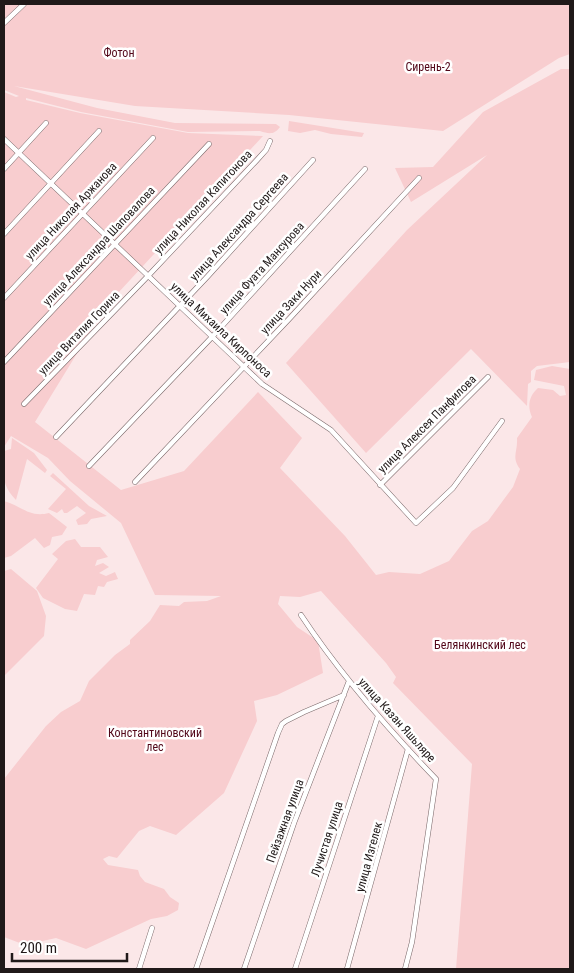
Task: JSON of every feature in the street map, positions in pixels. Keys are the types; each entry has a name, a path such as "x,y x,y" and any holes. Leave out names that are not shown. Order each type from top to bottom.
{"street":[{"path":"4,23 24,4"},
{"path":"4,169 46,123"},
{"path":"4,234 99,131"},
{"name":"улица Николая Аржанова","path":"4,298 152,138"},
{"name":"улица Михаила Кирпоноса","path":"4,139 262,384 331,430 416,524 453,488 502,421"},
{"name":"улица Николая Капитонова","path":"148,276 257,160 266,150 270,141"},
{"name":"улица Александра Шаповалова","path":"4,362 209,144"},
{"name":"улица Александра Сергеева","path":"56,437 180,306 313,160"},
{"name":"улица Фуата Мансурова","path":"89,466 212,336 365,169"},
{"name":"улица Заки Нури","path":"135,482 419,178"},
{"name":"улица Виталия Горина","path":"24,404 148,276"},
{"name":"улица Алексея Панфилова","path":"380,485 488,377"},
{"name":"улица Казан Яшьляре","path":"301,615 327,654 349,681 378,716 436,779 412,942 405,969"},
{"name":"Пейзажная улица","path":"244,969 294,823 349,681"},
{"name":"улица Казан Яшьляре","path":"196,969 278,733 286,722 344,695"},
{"name":"Лучистая улица","path":"295,969 378,716"},
{"name":"улица Изгелек","path":"347,969 408,749"},
{"path":"139,969 152,928"}],"green space":[{"path":"4,4 570,4 570,54 559,58 443,131 289,115 135,106 14,86 97,108 175,123 276,124 280,127 271,133 260,131 188,132 81,112 26,98 26,100 80,113 188,133 263,136 106,306 35,422 121,490 184,471 258,392 302,438 280,468 345,536 376,575 389,572 420,574 449,561 472,531 488,521 513,487 520,469 515,458 517,438 532,417 530,401 535,391 538,388 553,390 560,396 566,395 564,386 534,380 536,370 552,366 570,369 570,969 456,969 472,764 393,683 396,677 386,663 321,591 300,597 280,596 278,604 297,627 318,641 323,673 277,695 254,701 257,721 224,793 176,835 150,826 139,831 117,858 109,856 103,859 108,865 138,870 145,882 164,889 170,897 179,903 178,910 167,916 151,919 86,949 56,938 25,945 4,937 4,779 46,726 61,712 80,701 89,681 115,655 130,644 130,640 150,621 160,605 179,606 184,602 207,601 221,596 155,595 121,523 70,481 48,458 11,436 4,447 4,92 16,97 19,96 4,90"},
{"path":"561,69 570,69 570,362 537,366 531,371 531,382 528,384 527,406 471,349 366,453 286,363 407,230 487,155 411,202 395,168 433,167 483,112"},
{"path":"289,121 364,133 362,137 331,134 315,130 300,133 288,131"},
{"path":"12,438 34,453 47,470 45,473 27,459 16,500 7,488 4,478 4,451 11,449"},
{"path":"53,473 89,506 107,516 91,519 87,524 78,525 76,520 86,513 77,506 67,513 64,513 62,509 57,513 48,509 66,489 50,476"},
{"path":"4,501 31,513 49,513 67,527 62,535 52,537 50,545 44,548 35,538 11,556 4,558"},
{"path":"75,539 81,547 100,547 108,557 97,560 95,566 103,563 109,567 99,573 106,576 115,572 118,579 107,582 104,587 98,586 95,595 84,594 77,611 65,609 43,598 36,588 58,559 52,554 66,541"},
{"path":"11,569 37,591 46,616 44,636 4,676 4,571"}],"park label":[{"name":"Фотон","path":"119,53"},
{"name":"Сирень-2","path":"428,67"},
{"name":"Белянкинский лес","path":"480,645"},
{"name":"Константиновский лес","path":"155,740"}]}
